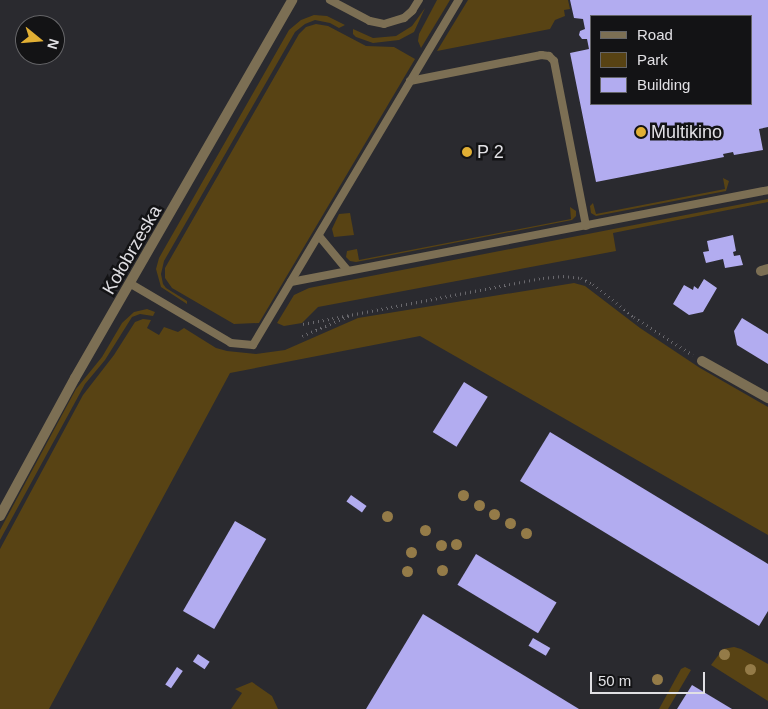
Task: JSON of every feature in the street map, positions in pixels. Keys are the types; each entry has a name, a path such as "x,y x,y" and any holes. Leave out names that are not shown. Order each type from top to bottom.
{"street":[{"name":"Kołobrzeska","path":"0,516 75,378 292,0"},
{"path":"702,361 768,398"}],"lane":[{"path":"330,0 370,21 384,24 404,18 412,11 419,0"},
{"path":"130,284 231,343 253,345 459,0"},
{"path":"410,81 541,55 549,56 554,61 586,226"},
{"path":"291,282 768,190"},
{"path":"319,236 348,271"}],"path":[{"path":"303,324 543,278 563,276 581,278 593,284 634,316 702,361"},
{"path":"302,336 355,314"}],"green space":[{"path":"437,0 450,0 421,48 418,41 419,34"},
{"path":"468,0 568,0 570,9 564,10 565,16 555,20 550,29 437,51"},
{"path":"425,8 414,32 399,40 373,43 356,37 353,34 353,29 373,38 396,36 412,26"},
{"path":"314,15 327,16 345,25 339,28 330,23 315,20 305,24 295,32 164,261 161,274 163,284 166,288 187,301 187,304 161,287 156,269 159,258 289,30 301,20"},
{"path":"316,24 328,26 366,46 394,47 415,59 259,323 234,324 172,288 165,278 165,268 299,34 306,27"},
{"path":"723,178 729,181 726,191 596,216 591,213 590,206 593,203 596,214 725,189"},
{"path":"768,199 768,202 613,233 616,251 318,307 302,323 284,326 277,323 294,295 309,288"},
{"path":"570,207 576,211 576,216 572,220 356,262 350,261 346,257 347,251 357,249 359,260 571,219"},
{"path":"350,213 354,235 334,237 332,229 339,214"},
{"path":"574,283 585,286 640,328 700,368 768,407 768,535 420,336 230,373 49,709 0,709 0,549 83,395 114,355 135,322 143,319 151,320 147,328 159,335 164,327 178,332 184,328 216,348 256,354 285,350 358,318"},
{"path":"147,309 155,312 153,316 140,314 132,317 105,360 85,384 0,540 0,530 76,389 102,357 122,323 134,312"},
{"path":"734,647 768,664 768,701 711,665 723,649"},
{"path":"685,667 691,670 668,709 659,709 681,669"},
{"path":"252,682 272,696 278,709 231,709 242,693 235,689"}],"building":[{"path":"570,0 768,0 768,127 759,129 763,150 734,155 733,152 723,154 724,157 596,182 570,53 589,49 587,39 582,39 579,35 580,31 585,29 583,19 574,18"},
{"path":"733,235 736,251 733,252 734,256 740,255 743,265 725,268 723,259 706,263 703,252 709,251 707,241"},
{"path":"704,279 717,288 703,312 689,315 673,304 684,285 693,290 694,286 698,289"},
{"path":"742,318 768,334 768,364 737,345 734,331"},
{"path":"464,382 488,397 456,447 433,432"},
{"path":"550,432 768,564 768,611 759,626 520,481"},
{"path":"351,495 367,506 362,512 346,502"},
{"path":"235,521 266,539 214,629 183,611"},
{"path":"476,554 557,602 538,633 457,585"},
{"path":"423,614 520,673 579,709 366,709"},
{"path":"533,638 550,648 546,656 528,646"},
{"path":"198,654 210,662 205,669 193,661"},
{"path":"177,667 183,671 171,688 165,684"},
{"path":"692,685 732,709 677,709"}],"place":[{"name":"Multikino","path":"641,132"},
{"name":"P 2","path":"467,152"}]}
